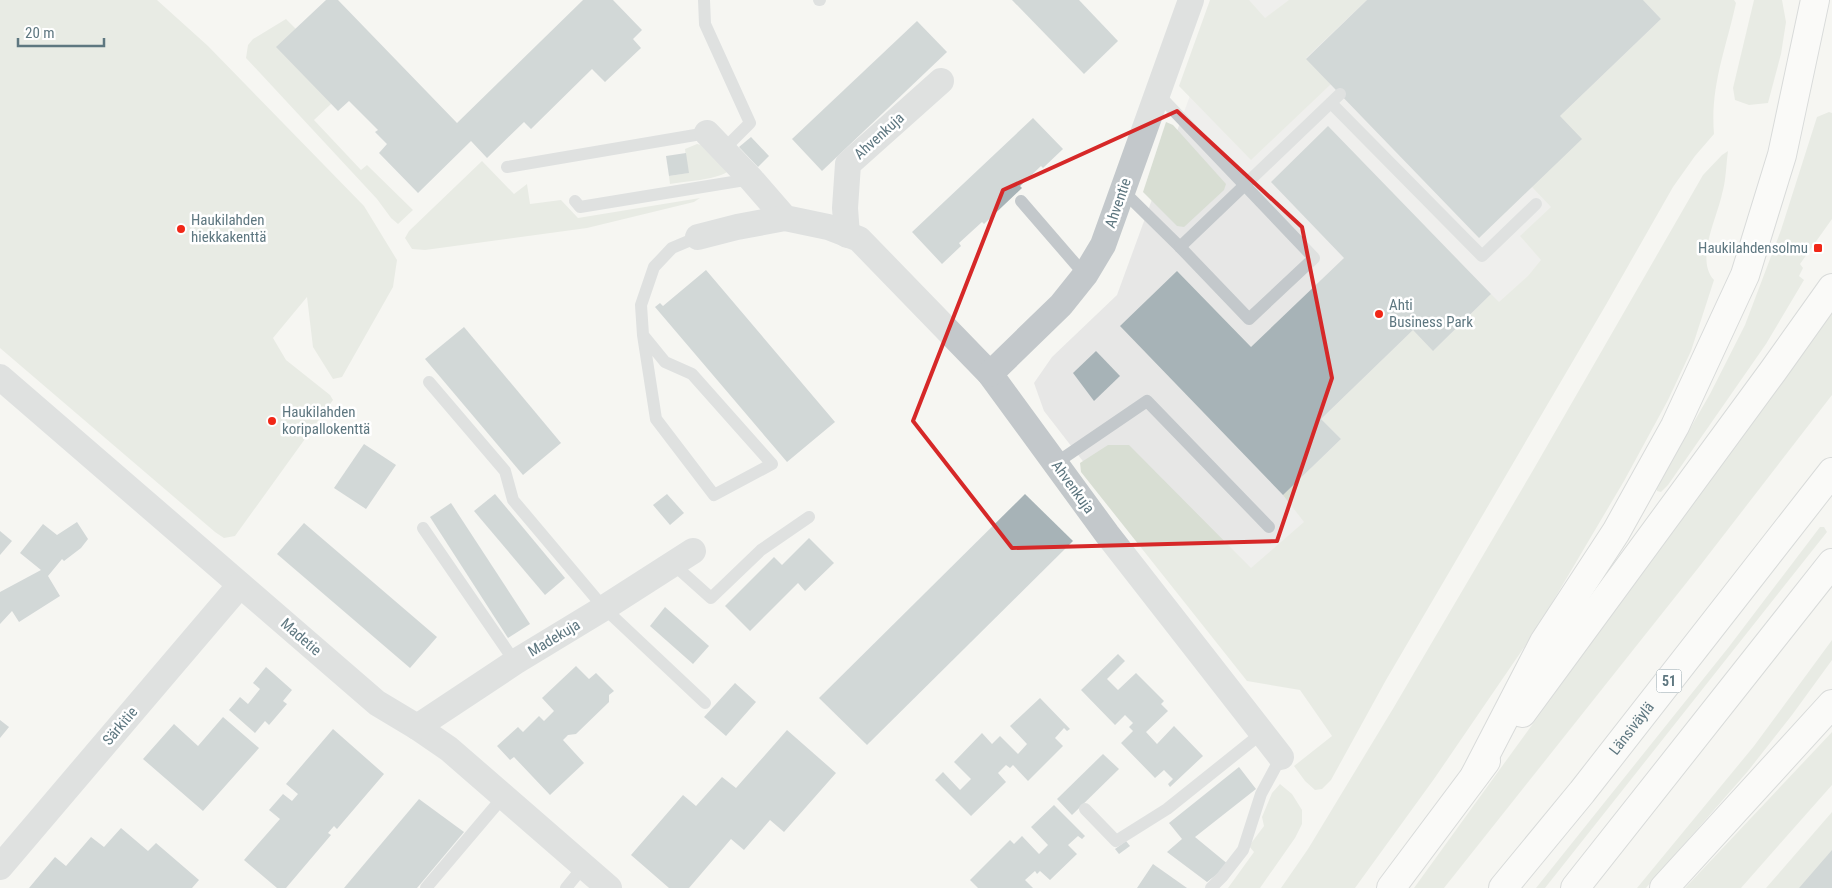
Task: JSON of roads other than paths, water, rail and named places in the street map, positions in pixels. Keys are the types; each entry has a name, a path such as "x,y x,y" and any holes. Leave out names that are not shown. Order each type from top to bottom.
{"highway":[{"path":"1475,775 1544,642 1616,532 1675,426 1745,275 1782,155 1814,3"},
{"path":"1391,888 1564,657 1832,288"},
{"name":"Länsiväylä","path":"1503,888 1582,792 1832,472"},
{"path":"1575,888 1832,563"},
{"path":"1664,888 1830,706"}],"street":[{"name":"Ahventie","path":"990,374 1061,306 1086,275 1103,245 1157,93 1184,1"},
{"name":"Ahvenkuja","path":"847,235 844,208 848,164 941,81"},
{"path":"715,142 785,218"},
{"name":"Ahvenkuja","path":"698,237 737,226 785,218 828,227 859,239 990,374 1107,534 1281,757"},
{"name":"Madetie","path":"0,377 377,703 418,727 449,749 609,888"},
{"name":"Madekuja","path":"418,727 515,662 683,557"},
{"name":"Särkitie","path":"0,867 240,585"}],"lane":[{"path":"507,167 715,142 750,123 705,24 704,0"},
{"path":"1122,190 1249,319 1314,258 1157,93"},
{"path":"1180,247 1336,98 1454,220 1482,256 1536,204"},
{"path":"575,201 580,207 751,179"},
{"path":"1021,201 1086,275"},
{"path":"643,335 665,362 692,374 772,464 714,494 656,418 643,335 641,305 654,267 672,248 698,237"},
{"path":"429,382 504,470 513,500 604,608 705,704"},
{"path":"1056,463 1147,401 1269,527"},
{"path":"683,557 711,598 761,550 809,517"},
{"path":"423,528 515,662"},
{"path":"1085,809 1116,841 1167,809 1262,733"},
{"path":"1211,888 1243,850 1261,794 1281,757"},
{"path":"426,888 504,797"},
{"path":"566,888 583,867"}],"place":[{"name":"Haukilahden hiekkakenttä","path":"181,229"},
{"name":"Haukilahdensolmu","path":"1818,248"},
{"name":"Ahti Business Park","path":"1379,314"},
{"name":"Haukilahden koripallokenttä","path":"272,421"}]}
